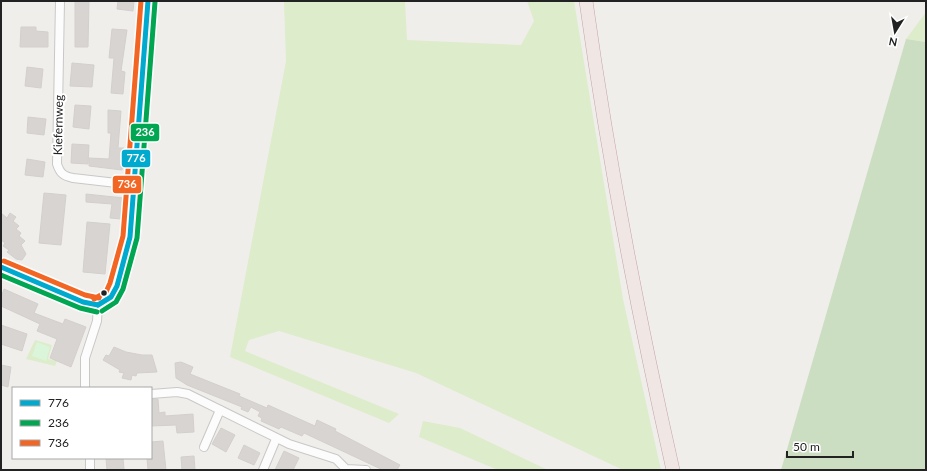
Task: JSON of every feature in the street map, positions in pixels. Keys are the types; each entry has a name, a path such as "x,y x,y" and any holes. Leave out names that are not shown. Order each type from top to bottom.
{"highway":[{"path":"586,1 618,203 637,305 673,470"}],"street":[{"name":"Kiefernweg","path":"60,1 57,158 60,173 71,178 134,184"},
{"path":"1,267 83,302 98,305 111,297 117,286 130,237 148,1"},
{"path":"85,387 85,358 97,321 98,305"},
{"path":"152,394 177,392 188,394 276,438 336,459 346,469 366,470"},
{"path":"204,447 220,410"},
{"path":"263,470 276,438"},
{"path":"90,459 90,470"}],"green space":[{"path":"284,1 405,1 407,40 521,45 534,21 527,1 574,1 623,299 661,470 623,470 416,373 279,331 249,340 245,351 399,414 389,423 230,357 286,61"},
{"path":"926,12 926,42 906,39"},
{"path":"906,39 926,42 926,470 781,470"},
{"path":"35,340 52,345 48,359 57,361 55,366 26,359"},
{"path":"37,342 50,347 46,361 32,356"},
{"path":"423,421 460,428 548,470 498,470 419,437"}],"building":[{"path":"75,1 89,1 88,47 75,47"},
{"path":"118,1 134,1 133,11 117,9"},
{"path":"21,27 36,27 36,31 48,32 48,47 20,47"},
{"path":"112,29 127,30 121,71 125,72 123,94 111,93 114,58 109,58"},
{"path":"72,63 94,65 92,87 70,86"},
{"path":"27,67 43,69 41,88 25,86"},
{"path":"75,105 91,106 89,129 73,127"},
{"path":"108,110 121,111 118,148 124,148 122,170 89,166 89,158 109,159 111,133 108,133"},
{"path":"28,117 46,119 44,135 27,133"},
{"path":"72,144 89,145 88,164 71,163"},
{"path":"27,159 45,162 43,177 25,175"},
{"path":"44,193 66,195 61,245 39,243"},
{"path":"86,194 124,198 121,219 110,218 112,204 86,202"},
{"path":"1,213 7,218 10,213 16,217 13,221 19,226 16,229 21,233 19,236 25,241 21,245 26,254 22,260 16,259 7,252 9,250 3,246 5,243 1,240"},
{"path":"87,222 110,224 105,274 83,272"},
{"path":"4,289 38,304 34,313 63,324 65,319 86,327 71,367 50,358 57,339 37,331 40,324 1,306 1,297"},
{"path":"1,325 27,334 22,351 1,344"},
{"path":"114,347 126,352 152,355 157,372 137,373 136,376 132,375 131,380 122,378 124,373 119,372 120,370 103,360 106,355 109,356"},
{"path":"181,362 193,367 190,374 240,394 239,396 267,408 268,405 315,426 317,420 400,465 397,470 383,470 304,433 302,436 281,427 279,429 261,421 262,418 258,416 260,412 251,407 248,412 241,409 242,407 187,385 176,378 175,363"},
{"path":"1,365 11,367 8,387 1,385"},
{"path":"152,399 158,399 159,413 165,412 165,416 193,414 194,432 177,433 176,425 152,426"},
{"path":"221,428 235,435 226,452 212,444"},
{"path":"163,441 166,470 148,470 147,459 152,459 152,442"},
{"path":"244,445 260,453 254,465 238,458"},
{"path":"284,451 299,458 293,470 275,470"},
{"path":"194,456 195,470 182,470 181,457"},
{"path":"106,459 123,459 124,469 107,470"}],"transit line":[{"name":"736","path":"94,299 106,292 110,283 123,236 141,1"},
{"name":"776","path":"98,305 111,297 117,286 130,237 148,1"},
{"name":"236","path":"102,311 116,302 123,289 137,238 155,2"},
{"name":"736","path":"4,261 85,295 99,298"},
{"name":"776","path":"1,267 83,302 98,305"},
{"name":"236","path":"1,275 80,308 97,312"}]}
